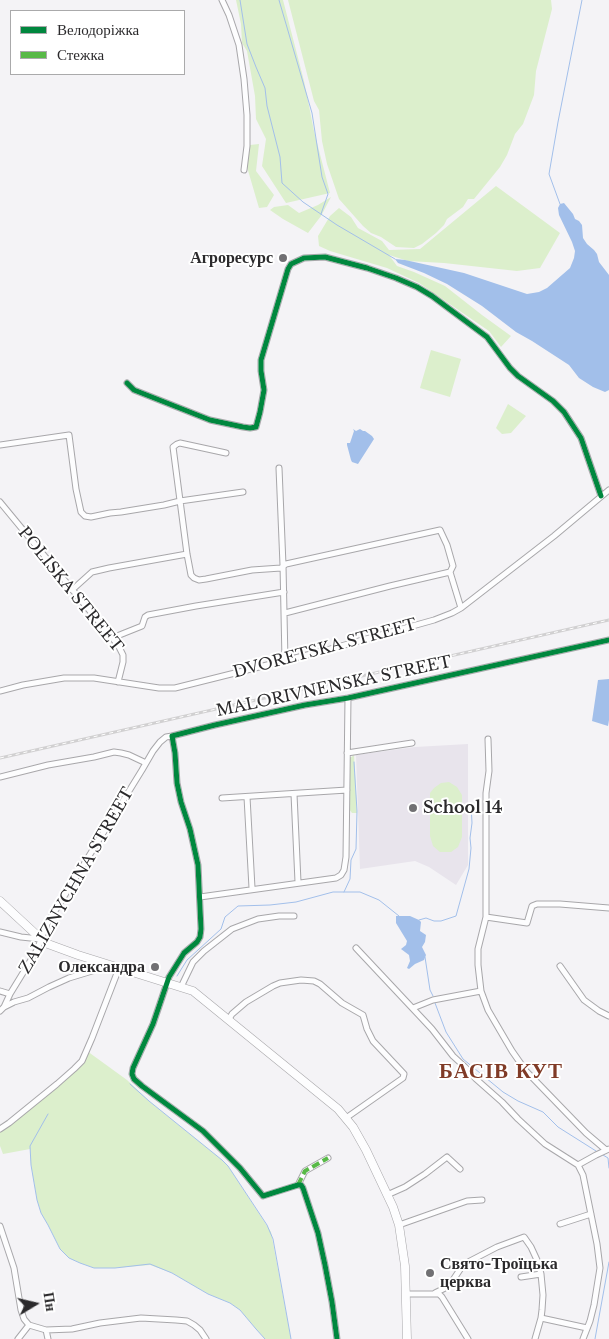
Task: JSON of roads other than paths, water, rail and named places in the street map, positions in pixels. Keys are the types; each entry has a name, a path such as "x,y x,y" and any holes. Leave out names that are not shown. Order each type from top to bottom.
{"main road":[{"path":"0,901 48,944 104,964 193,991 327,1099 346,1118 353,1126 366,1150 399,1225 405,1266 407,1339"}],"street":[{"path":"222,0 239,45 244,79 248,115 244,170"},
{"path":"126,383 134,390 210,420 250,428 256,426 264,390 261,360 288,269 291,264 304,258 325,257 367,268 417,287 487,337 518,376 553,401 564,412 581,438 601,496"},
{"path":"0,445 69,435 76,489 81,512 85,516 91,517 243,492"},
{"path":"226,453 180,443 173,448 187,554 191,575 194,578 206,580 252,570 281,568 283,565 440,530 453,566 450,572 461,608"},
{"path":"279,468 285,661"},
{"name":"DVORETSKA STREET","path":"0,691 64,678 94,678 159,688 175,688 285,661 434,620 452,614 461,608 554,536 609,490"},
{"name":"POLISKA STREET","path":"0,502 112,638 123,655 118,682"},
{"path":"72,590 92,572 187,554"},
{"path":"285,613 450,572"},
{"path":"112,638 142,626 145,617 148,615 284,592"},
{"name":"MALORIVNENSKA STREET","path":"172,736 233,721 348,698 609,640"},
{"path":"200,897 252,888 336,878 342,875 346,857 348,698"},
{"path":"172,736 177,783 198,865 200,937 178,961 167,982 153,1024 132,1074 134,1079 142,1086 203,1131 240,1168 263,1196 298,1185 305,1172 328,1158"},
{"name":"ZALIZNYCHNA STREET","path":"2,1009 37,950 47,924 156,745 166,737 172,736"},
{"path":"488,739 486,917 478,949 480,991 488,1010 526,1071 586,1133 607,1150 578,1166"},
{"path":"347,753 412,743"},
{"path":"0,777 114,752 129,755 146,763"},
{"path":"222,798 347,790"},
{"path":"294,794 298,882"},
{"path":"247,797 252,888"},
{"path":"486,917 527,923 532,906 536,904 609,908"},
{"path":"181,986 193,962 232,929 258,919 294,916"},
{"path":"0,932 21,938 41,939"},
{"path":"356,948 413,1008 453,1056 476,1079 545,1144 578,1166 583,1175 600,1268 594,1306 583,1339"},
{"name":"ZALIZNYCHNA STREET","path":"2,1009 69,978 102,968 104,964"},
{"path":"560,966 584,1000 598,1011 609,1016"},
{"path":"0,1129 57,1084 82,1060 119,968"},
{"path":"229,1019 246,1002 273,986 301,980 314,981 320,984 342,1003 363,1015 373,1041 404,1074 403,1078 346,1118"},
{"path":"0,991 10,994"},
{"path":"413,1008 433,1000 480,991"},
{"path":"387,1195 426,1174 447,1157 460,1169"},
{"path":"298,1185 301,1185 303,1188 318,1233 332,1302 337,1339"},
{"path":"399,1225 467,1201 482,1200"},
{"path":"560,1224 591,1214"},
{"path":"0,1226 14,1268 21,1310 24,1319 29,1324 46,1330 72,1329 100,1323 141,1318 176,1320 187,1321 194,1325 206,1339"},
{"path":"406,1294 435,1293 451,1283 463,1265 497,1247 524,1237 537,1260 541,1274 543,1295 541,1318 535,1339"},
{"path":"521,1277 541,1274"},
{"path":"435,1293 442,1297 468,1339"},
{"path":"541,1318 586,1328"},
{"path":"18,1339 29,1324"},
{"path":"46,1330 48,1339"}],"water":[{"path":"564,203 575,219 582,225 583,238 597,254 599,262 609,275 609,390 605,392 579,378 569,365 516,332 482,306 447,284 398,263 395,259 464,273 527,294 539,292 547,288 570,268 574,258 575,251 572,242 559,215 558,208 560,204"},
{"path":"353,429 365,431 374,439 358,464 352,462 347,445 347,443 350,443"},
{"path":"609,679 608,726 592,721 598,680"},
{"path":"396,916 410,916 419,920 421,922 420,931 426,935 422,947 426,955 424,960 409,969 407,968 410,961 409,955 401,949 406,945 407,941 396,923"}],"waterway":[{"path":"240,0 247,44 265,88 267,106 280,157 282,183 303,202 337,225 395,259"},
{"path":"279,0 312,113 322,177 328,194 321,214"},
{"path":"560,204 549,174 582,0"},
{"path":"344,892 350,879 351,860 356,849 357,811 354,762"},
{"path":"419,920 426,918 441,921 456,916 469,869 472,823 471,804"},
{"path":"177,976 187,960 221,929 225,917 238,906 296,902 333,892 360,892 379,900 399,916"},
{"path":"425,957 430,990 433,996"},
{"path":"435,1003 446,1032 463,1059 503,1092 543,1112 558,1127 596,1151"},
{"path":"130,1084 228,1166 267,1225 273,1239 291,1339"},
{"path":"48,1114 30,1146 31,1165 41,1213 60,1249 69,1258 94,1268 150,1264 172,1273 240,1310 265,1339"},
{"path":"603,1155 608,1158 609,1168"},
{"path":"595,1339 609,1262"}],"railway":[{"path":"0,758 609,620"}],"place":[{"name":"Агроресурс","path":"283,258"},
{"name":"School 14","path":"413,808"},
{"name":"Олександра","path":"155,967"},
{"name":"Свято-Троїцька церква","path":"430,1273"}],"district":[{"name":"БАСІВ КУТ","path":"501,1072"}]}
